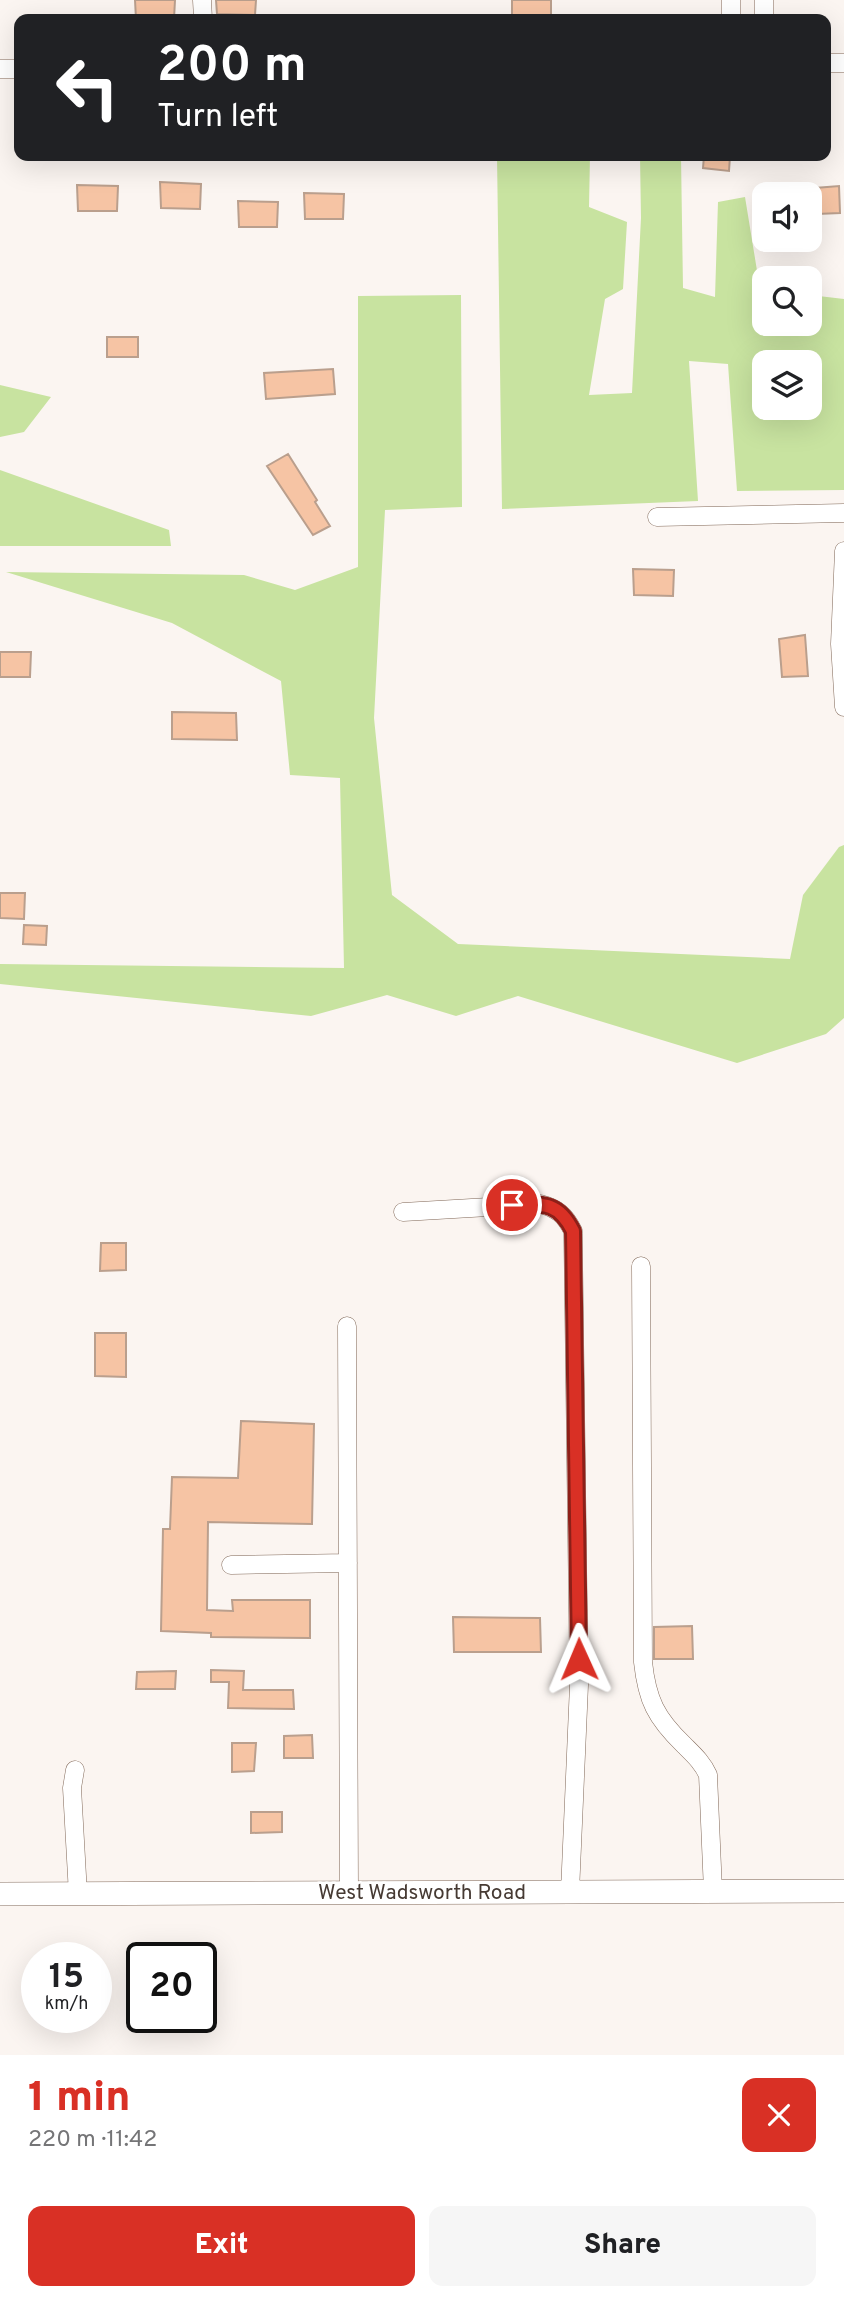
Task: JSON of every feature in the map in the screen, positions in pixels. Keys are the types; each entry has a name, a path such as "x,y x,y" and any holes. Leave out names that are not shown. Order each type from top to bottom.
{"main road":[{"name":"West Wadsworth Road","path":"0,1894 844,1891"}],"street":[{"path":"657,517 844,513"},
{"path":"844,551 841,643 844,707"},
{"path":"403,1212 540,1204 555,1208 566,1218 573,1231 579,1685 570,1892"},
{"path":"641,1266 643,1662 646,1690 658,1716 701,1761 708,1775 713,1891"},
{"path":"347,1326 349,1893"},
{"path":"231,1565 348,1563"},
{"path":"75,1770 72,1788 78,1894"}],"green space":[{"path":"497,161 590,161 589,207 627,222 623,289 605,299 589,395 632,393 641,218 640,161 681,161 683,288 715,297 718,202 745,197 756,266 752,266 752,336 822,336 822,296 844,299 844,490 737,491 728,364 689,361 698,501 502,509"},
{"path":"461,295 462,507 385,510 374,718 392,895 458,944 790,959 803,895 839,847 844,845 844,1018 826,1034 737,1063 518,996 456,1016 387,995 311,1016 0,984 0,964 344,968 340,778 290,775 281,681 172,623 6,572 244,575 295,590 358,567 358,296"},
{"path":"0,385 51,397 24,432 0,437"},
{"path":"0,470 169,530 171,546 0,546"}],"building":[{"path":"135,0 175,0 174,14 136,14"},
{"path":"216,0 256,0 255,14 217,14"},
{"path":"512,0 551,0 551,14 512,14"},
{"path":"704,161 730,161 729,171 703,168"},
{"path":"160,182 201,184 200,209 161,208"},
{"path":"77,185 118,186 117,211 78,211"},
{"path":"839,186 840,213 822,214 822,187"},
{"path":"304,193 344,194 343,219 305,219"},
{"path":"238,201 278,202 277,227 239,227"},
{"path":"107,337 138,337 138,357 107,357"},
{"path":"333,369 335,394 266,399 264,373"},
{"path":"288,454 330,526 313,535 267,466"},
{"path":"633,569 674,570 673,596 634,595"},
{"path":"805,635 808,676 782,677 779,639"},
{"path":"0,652 31,652 30,677 0,677"},
{"path":"172,712 236,713 237,740 172,739"},
{"path":"0,893 25,893 24,919 0,918"},
{"path":"24,925 47,926 46,945 23,944"},
{"path":"101,1243 126,1243 126,1270 100,1271"},
{"path":"95,1333 126,1333 126,1377 95,1376"},
{"path":"241,1421 314,1424 312,1524 208,1522 207,1610 233,1611 232,1600 310,1600 310,1638 211,1637 211,1633 161,1631 163,1529 170,1529 172,1477 238,1478"},
{"path":"453,1617 540,1618 541,1652 454,1652"},
{"path":"692,1626 693,1659 654,1659 654,1627"},
{"path":"211,1670 244,1671 243,1690 293,1690 294,1709 228,1708 229,1682 211,1682"},
{"path":"176,1671 175,1689 136,1689 137,1672"},
{"path":"312,1735 313,1758 284,1758 284,1736"},
{"path":"232,1743 256,1743 254,1771 232,1772"},
{"path":"251,1812 282,1812 282,1832 251,1833"}],"route":[{"path":"512,1205 540,1204 555,1208 566,1218 573,1231 579,1659"}]}
